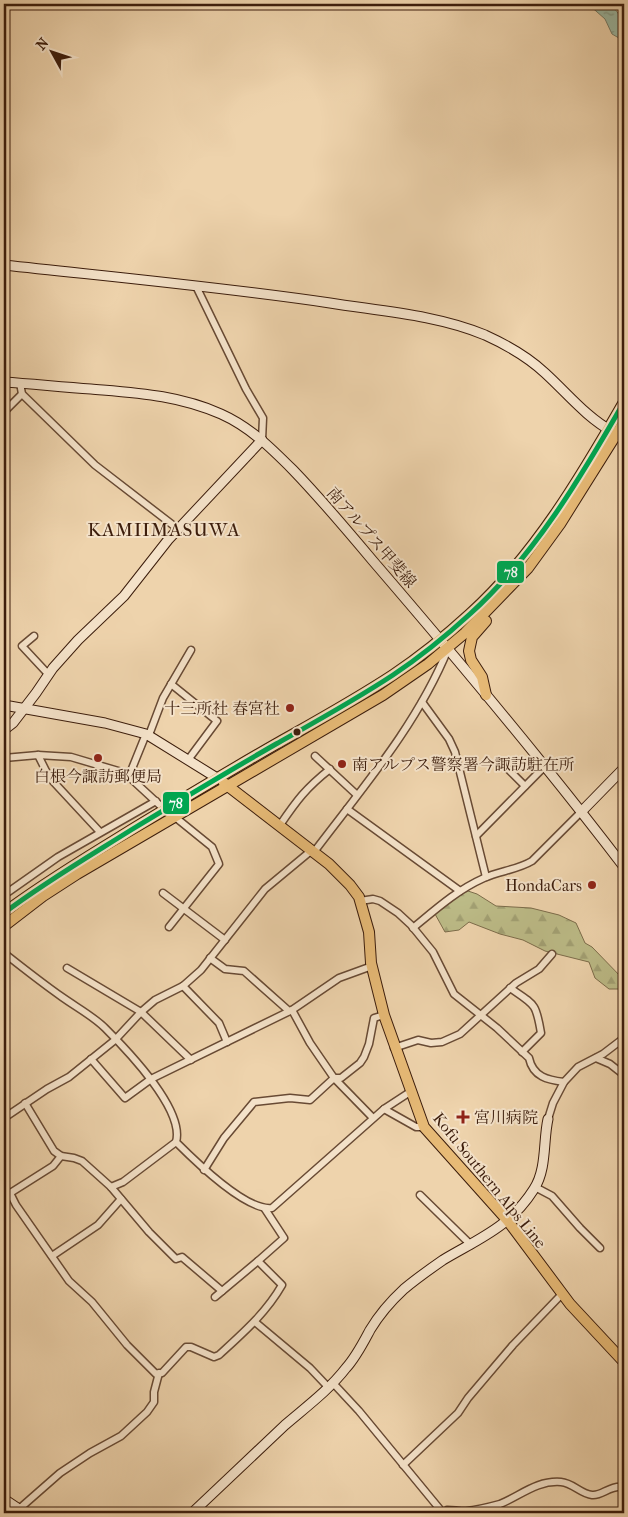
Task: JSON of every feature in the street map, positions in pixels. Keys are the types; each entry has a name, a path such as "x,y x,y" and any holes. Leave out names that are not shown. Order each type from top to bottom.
{"main road":[{"path":"486,695 482,677 471,660 469,651 472,637 505,600 560,524 613,432 624,402"},
{"path":"4,913 34,890 70,867 217,778 364,694 395,674 441,639 472,612 510,572 541,534 613,432 624,422"},
{"path":"4,926 43,896 77,874 404,682 465,633 520,577"},
{"name":"Kofu Southern Alps Line","path":"217,778 313,851 350,885 360,901 369,932 372,966 394,1048 424,1128 508,1221 562,1294 624,1362"}],"street":[{"path":"4,265 258,293 390,312 455,324 485,335 520,352 586,415 613,432"},
{"path":"4,730 13,723 48,675 78,640 124,596 178,529 262,440 263,418 246,388 196,286"},
{"name":"南アルプス甲斐線","path":"4,382 145,393 171,397 222,415 238,423 262,440 314,492 441,639 582,811 624,867"},
{"path":"20,384 22,394 95,465 178,529"},
{"path":"4,412 22,394"},
{"path":"34,636 22,646 48,675"},
{"path":"4,1118 69,1077 115,1040 155,1000 183,986 201,970 265,888 313,851 358,795 402,735 439,670 448,648"},
{"path":"129,776 163,698 192,650"},
{"path":"171,684 216,721 188,760"},
{"path":"422,702 449,739 455,752 486,877"},
{"path":"4,705 105,723 148,734 217,778"},
{"path":"38,755 49,777 100,832"},
{"path":"4,758 38,755 71,756 125,773 165,810"},
{"path":"316,756 358,795"},
{"path":"476,836 545,766"},
{"path":"507,768 525,786"},
{"path":"413,928 460,891 486,877 532,861 624,768"},
{"path":"280,825 301,794 330,769"},
{"path":"4,895 58,857 156,801"},
{"path":"347,809 460,891"},
{"path":"169,927 219,864 212,847 175,817"},
{"path":"163,893 225,940"},
{"path":"360,901 373,899 380,901 398,913 433,952 454,994 498,1028 529,1058 531,1066 545,1080 564,1082"},
{"path":"4,953 32,976 105,1028 151,1079 176,1121 178,1134 176,1142 123,1182 111,1187"},
{"path":"394,1048 418,1040 431,1043 442,1042 460,1034 516,983 539,969 552,954"},
{"path":"210,958 225,970 244,972 290,1011 334,1078 373,1118"},
{"path":"91,1059 125,1098 151,1079 290,1011 339,978 372,966"},
{"path":"68,968 141,1012 191,1060"},
{"path":"183,986 219,1023 227,1042"},
{"path":"510,988 532,1003 537,1010 541,1033 522,1052"},
{"path":"204,1170 224,1138 254,1102 290,1098 310,1100 334,1078 341,1078 360,1063 369,1044 374,1018 384,1015"},
{"path":"192,1513 347,1368 382,1312 403,1290 444,1260 508,1221 526,1201 535,1187 543,1162 544,1134 548,1119 553,1103 564,1082 578,1067 596,1058 624,1038"},
{"path":"596,1058 610,1064 624,1075"},
{"path":"176,1142 204,1170 254,1205 265,1209 272,1208 373,1118 410,1092"},
{"path":"25,1103 54,1150 61,1156 82,1160 111,1187 149,1232 176,1259 182,1257 222,1291"},
{"path":"384,1109 416,1127 424,1128"},
{"path":"61,1156 53,1166 7,1195 69,1281 92,1302 126,1345 156,1374 162,1373 186,1347 191,1347 214,1357 219,1355 255,1322 273,1300 282,1285 258,1261"},
{"path":"535,1187 552,1196 600,1248"},
{"path":"420,1195 471,1245"},
{"path":"52,1256 98,1225 121,1198"},
{"path":"215,1297 284,1238 265,1209"},
{"path":"403,1465 458,1413 468,1398 513,1345 562,1294"},
{"path":"255,1322 358,1411 443,1513 447,1510 466,1511 501,1503 549,1482 571,1484 590,1496 598,1495 616,1486 624,1487"},
{"path":"4,1499 22,1512 60,1472 121,1436 147,1412 154,1402 154,1392 159,1373"}],"green space":[{"path":"468,891 477,894 496,906 531,908 559,915 576,923 585,943 592,947 624,980 622,989 609,989 595,978 589,962 545,951 523,940 500,934 469,922 459,930 445,932 435,914 455,897"}],"water":[{"path":"588,4 611,4 624,21 624,41 612,34 605,19"}],"transit line":[{"name":"78","path":"4,913 51,880 131,830 379,684 442,638 494,591 536,541 574,486 624,402"}],"place":[{"name":"十三所社 春宮社","path":"290,708"},
{"name":"白根今諏訪郵便局","path":"98,758"},
{"name":"南アルプス警察署今諏訪駐在所","path":"342,764"},
{"name":"HondaCars","path":"592,885"},
{"name":"宮川病院","path":"463,1117"}],"district":[{"name":"KAMIIMASUWA","path":"164,529"}]}
